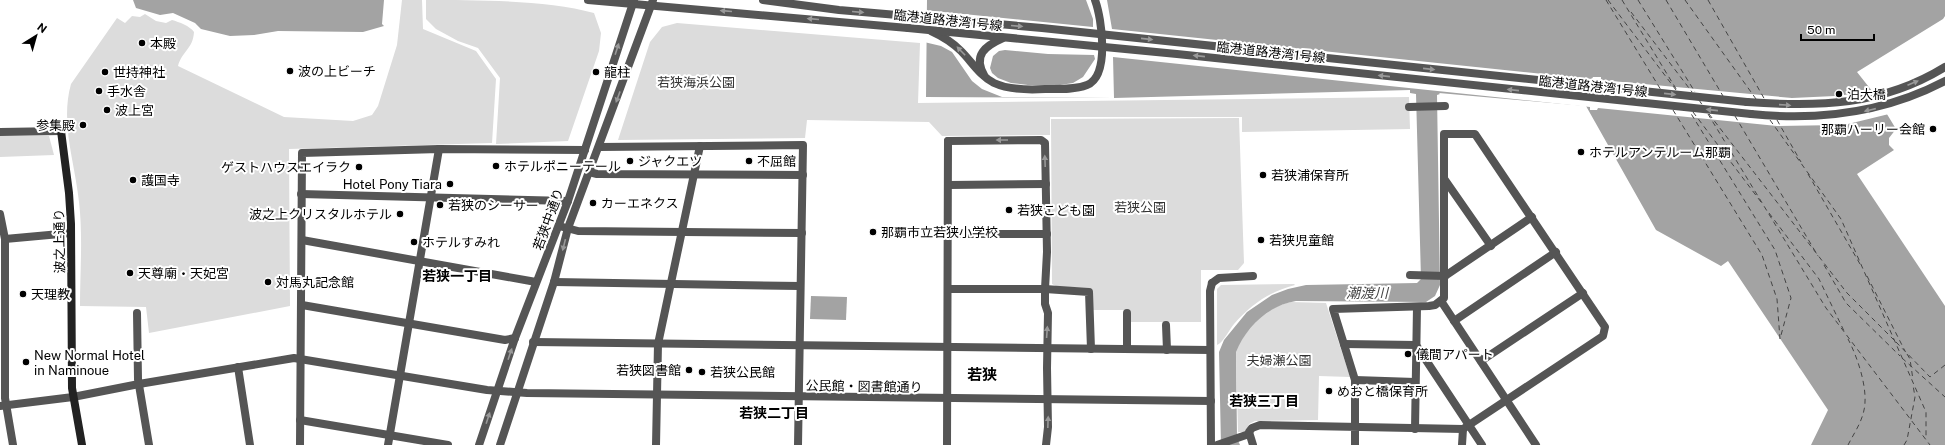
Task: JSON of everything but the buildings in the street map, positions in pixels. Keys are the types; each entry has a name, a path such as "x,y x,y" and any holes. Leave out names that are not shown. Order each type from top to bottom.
{"main road":[{"name":"波之上通り","path":"61,131 70,193 73,397 82,445"}],"street":[{"path":"588,0 636,1"},
{"name":"臨港道路港湾1号線","path":"764,0 839,10 1791,105 1840,103 1874,96 1907,86 1945,67"},
{"path":"778,2 789,0"},
{"path":"822,0 839,10"},
{"path":"931,31 958,47 974,67 986,78 1009,88 1066,89 1088,85 1095,79 1100,71 1102,59 1100,22 1095,0"},
{"name":"臨港道路港湾1号線","path":"636,1 931,31 1169,53 1792,117 1840,115 1878,108 1912,96 1945,81"},
{"name":"若狭中通り","path":"479,445 515,338 568,201 584,150 636,1"},
{"name":"若狭中通り","path":"500,445 554,282 568,228 652,3"},
{"path":"986,78 980,63 982,54 990,43 1003,38"},
{"path":"1409,108 1445,106"},
{"path":"0,132 61,131"},
{"path":"1253,445 1249,434 1252,428 1260,426 1355,428 1415,429 1466,428 1604,336 1605,328 1583,293 1475,134 1444,134 1445,180 1442,276 1445,292 1441,301 1429,306 1417,307 1333,309 1355,380 1355,428 1355,445"},
{"path":"946,445 949,185 948,141 1041,140 1045,143 1047,234 1045,304 1048,313 1048,427 1046,445"},
{"path":"599,147 803,145 798,445"},
{"path":"656,445 658,344 700,146"},
{"path":"388,445 439,149"},
{"path":"300,445 302,153 439,149 584,150"},
{"path":"589,172 596,174 803,175"},
{"path":"1445,180 1491,246"},
{"path":"949,185 1046,184"},
{"path":"301,194 431,196 568,201"},
{"path":"0,214 5,240 3,252 3,406 13,445"},
{"path":"1410,275 1442,276 1491,246 1532,217"},
{"path":"558,226 578,231 802,233"},
{"path":"5,240 71,233"},
{"path":"948,234 1047,234"},
{"path":"302,240 536,282"},
{"path":"1454,321 1556,252"},
{"path":"1249,434 1216,444 1211,401 1210,291 1212,282 1219,278 1253,276"},
{"path":"554,282 800,286"},
{"path":"948,288 1045,289 1089,292 1091,349"},
{"path":"1480,361 1583,293"},
{"path":"1441,301 1536,445"},
{"path":"302,305 504,340 515,338"},
{"path":"1415,429 1417,307"},
{"path":"137,313 139,384 149,445"},
{"path":"1127,313 1128,349"},
{"path":"1166,325 1167,350"},
{"path":"533,342 1210,350"},
{"path":"1344,344 1416,345"},
{"path":"1416,345 1466,428 1482,445"},
{"name":"公民館・図書館通り","path":"3,406 73,397 139,384 294,358 497,391 517,392 947,399 1211,401"},
{"path":"238,367 250,445"},
{"path":"1355,380 1415,382"},
{"path":"300,420 448,445"},
{"path":"1462,445 1466,428"}],"green space":[{"path":"402,0 422,0 423,29 476,51 496,79 492,143 289,149 290,306 149,333 146,307 80,306 80,215 77,187 69,143 67,113 68,99 71,84 117,18 125,23 132,16 140,17 145,14 156,21 166,23 172,20 187,26 194,32 193,38 178,66 284,117 353,121 372,115 378,106 397,45"},
{"path":"426,0 534,3 555,5 594,13 601,33 599,51 568,141 496,144 500,78 478,48 458,41 436,29 426,19"},
{"name":"若狭海浜公園","path":"677,23 920,43 918,103 1409,97 1410,129 1242,132 1242,117 1050,117 1050,135 942,136 929,122 807,120 805,138 618,140 650,42 662,27"},
{"name":"若狭公園","path":"1239,118 1244,263 1238,270 1201,270 1201,322 1131,322 1130,310 1091,310 1090,288 1058,287 1052,284 1051,119"},
{"path":"0,136 49,136 54,155 0,157"},
{"name":"夫婦瀬公園","path":"1221,285 1295,285 1269,295 1247,310 1234,324 1224,339 1217,345 1217,289"},
{"name":"夫婦瀬公園","path":"1291,302 1326,303 1350,377 1319,376 1318,420 1255,421 1249,424 1246,432 1238,432 1236,350 1245,335 1258,320 1274,308"}],"water":[{"path":"133,0 384,0 382,24 384,26 363,32 278,31 254,35 230,36 201,29 195,23 173,13 160,15 136,8"},
{"name":"潮渡川","path":"927,0 1945,0 1945,16 1943,19 1857,72 1876,96 1896,129 1889,138 1889,145 1894,150 1857,174 1945,306 1945,445 1811,445 1828,410 1728,261 1721,266 1656,230 1586,106 1439,93 1440,94 1437,95 1440,285 1435,296 1426,302 1296,301 1286,303 1268,312 1252,326 1240,343 1236,352 1237,438 1240,445 1221,445 1219,352 1224,340 1247,312 1272,295 1288,289 1306,285 1417,283 1421,279 1416,94 1410,93 1410,90 1114,98 926,97"},
{"path":"811,296 847,297 846,320 810,319"}],"pier":[{"name":"泊大橋","path":"1086,0 1107,0 1112,29 1592,79 1593,77 1601,77 1601,80 1792,98 1835,96 1835,94 1843,93 1844,95 1873,90 1889,114 1840,127 1839,125 1777,126 1598,108 1597,110 1590,110 1590,107 1113,57 1114,98 1002,97 982,89 972,81 952,52 941,46 924,42 924,10 1093,27 1093,19","holes":["1005,50 1048,54 1094,55 1095,59 1083,77 1073,83 1060,85 1028,85 1011,83 998,78 992,73 990,68 993,56 999,51"]}],"ferry route":[{"path":"1606,0 1661,90"},
{"path":"1608,0 1676,90"},
{"path":"1622,0 1678,92"},
{"path":"1638,0 1695,92"},
{"path":"1666,0 1723,96"},
{"path":"1685,0 1756,99"},
{"path":"1708,0 1765,100"},
{"path":"1631,12 1692,92"},
{"path":"1699,100 1703,106"},
{"path":"1673,110 1762,255 1777,299 1780,339 1791,298 1775,250 1690,112"},
{"path":"1693,112 1761,202"},
{"path":"1708,114 1826,308 1930,445"},
{"path":"1709,114 1847,293 1894,340"},
{"path":"1735,116 1818,256"},
{"path":"1770,120 1841,219 1926,412 1926,438"},
{"path":"1777,120 1801,162"},
{"path":"1808,174 1860,264"},
{"path":"1769,213 1819,279 1845,333"},
{"path":"1824,265 1846,303 1900,356"},
{"path":"1867,276 1905,351"},
{"path":"1848,339 1856,356 1862,376 1865,406 1862,418 1848,445"},
{"path":"1896,342 1930,377 1945,365"},
{"path":"1907,354 1910,359 1913,380"},
{"path":"1902,358 1945,397"},
{"path":"1904,445 1907,440 1915,397 1913,385"}],"place":[{"name":"本殿","path":"142,43"},
{"name":"波の上ビーチ","path":"290,71"},
{"name":"世持神社","path":"105,72"},
{"name":"龍柱","path":"596,72"},
{"name":"手水舎","path":"99,91"},
{"name":"泊大橋","path":"1839,94"},
{"name":"波上宮","path":"107,110"},
{"name":"参集殿","path":"83,125"},
{"name":"那覇ハーリー会館","path":"1933,129"},
{"name":"ホテルアンテルーム那覇","path":"1581,152"},
{"name":"ジャクエツ","path":"630,161"},
{"name":"不屈館","path":"749,161"},
{"name":"ホテルポニーテール","path":"496,166"},
{"name":"ゲストハウスエイラク","path":"359,167"},
{"name":"若狭浦保育所","path":"1263,175"},
{"name":"護国寺","path":"133,180"},
{"name":"Hotel Pony Tiara","path":"450,184"},
{"name":"カーエネクス","path":"593,203"},
{"name":"若狭のシーサー","path":"440,205"},
{"name":"若狭こども園","path":"1009,210"},
{"name":"波之上クリスタルホテル","path":"400,214"},
{"name":"那覇市立若狭小学校","path":"873,232"},
{"name":"若狭児童館","path":"1261,240"},
{"name":"ホテルすみれ","path":"414,242"},
{"name":"天尊廟・天妃宮","path":"130,273"},
{"name":"対馬丸記念館","path":"268,282"},
{"name":"天理教","path":"23,294"},
{"name":"儀間アパート","path":"1408,354"},
{"name":"New Normal Hotel in Naminoue","path":"26,362"},
{"name":"若狭図書館","path":"689,370"},
{"name":"若狭公民館","path":"702,372"},
{"name":"めおと橋保育所","path":"1329,391"}],"district":[{"name":"若狭一丁目","path":"457,276"},
{"name":"若狭","path":"982,375"},
{"name":"若狭三丁目","path":"1264,401"},
{"name":"若狭二丁目","path":"774,413"}]}
